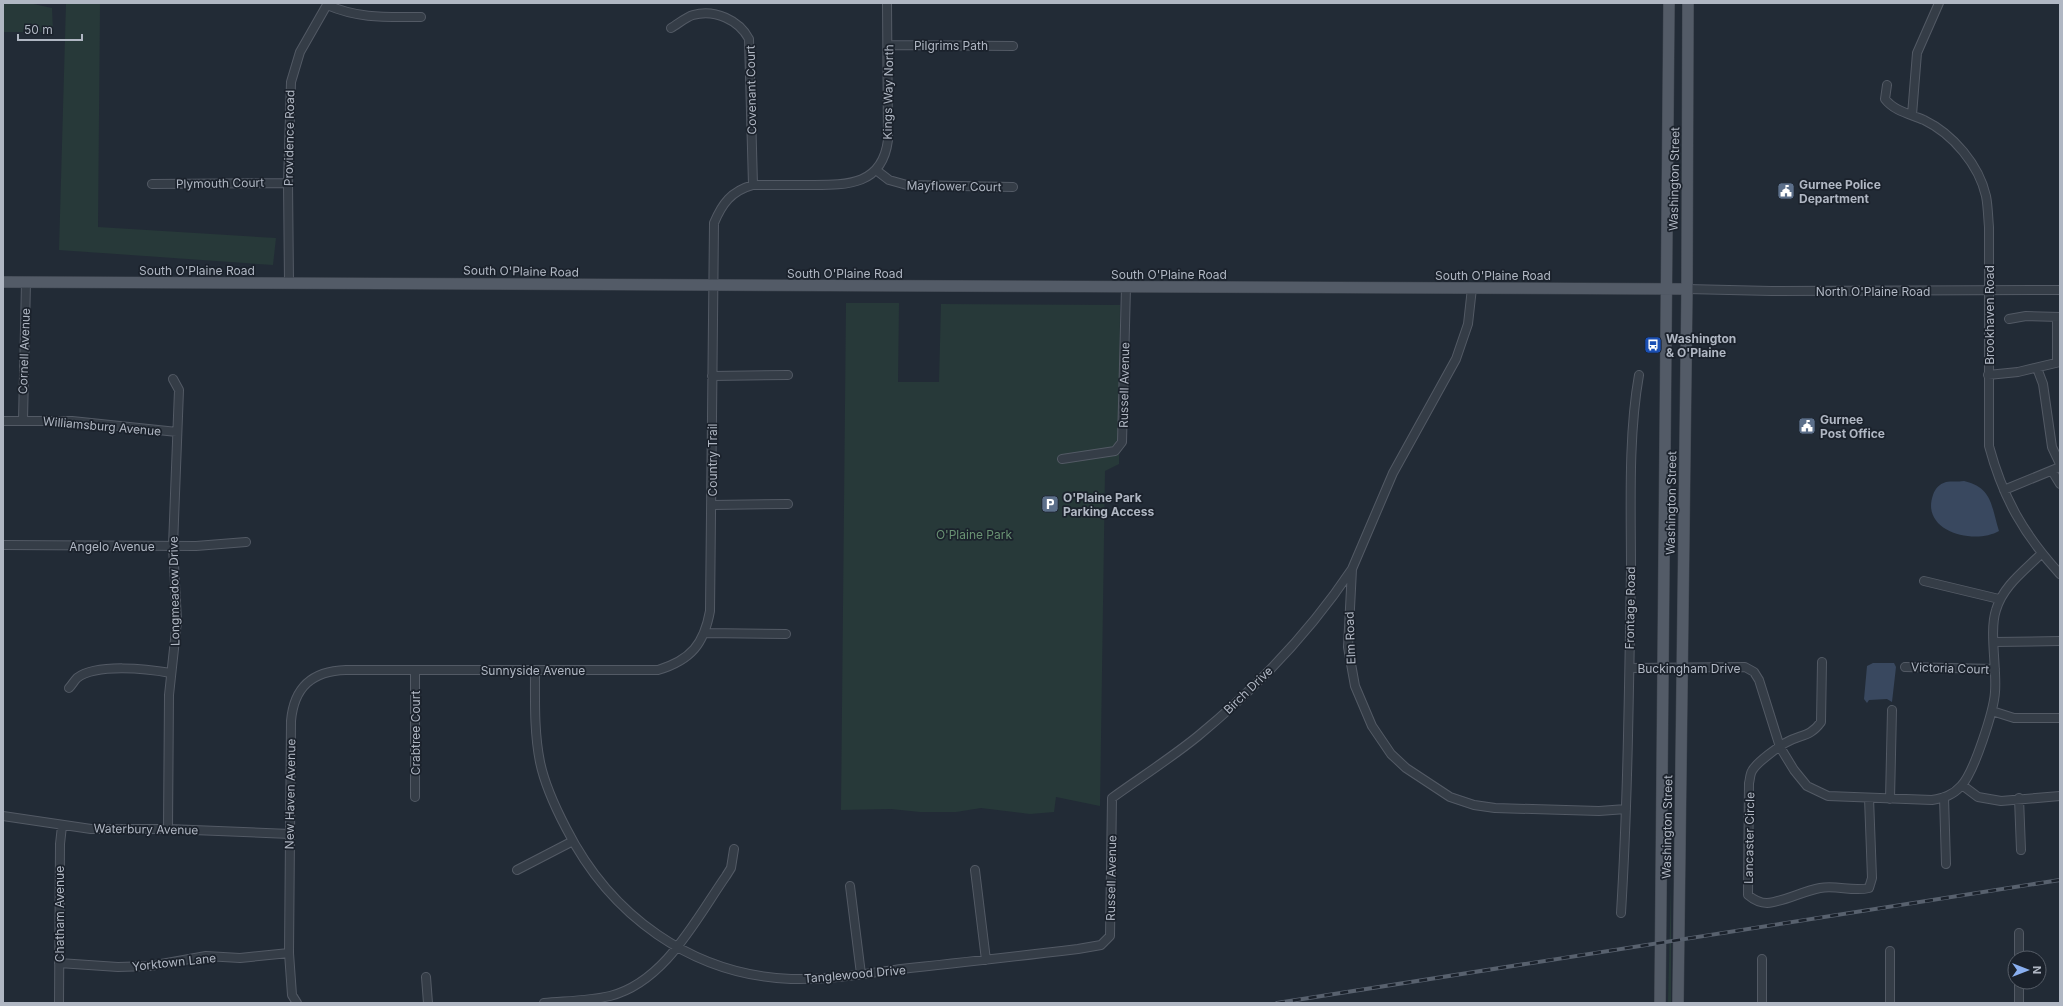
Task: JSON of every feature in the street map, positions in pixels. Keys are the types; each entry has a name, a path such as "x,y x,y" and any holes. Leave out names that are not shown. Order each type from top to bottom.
{"main road":[{"name":"Washington Street","path":"1660,1003 1665,289 1669,3"},
{"name":"Washington Street","path":"1678,1003 1687,289 1688,3"},
{"name":"South O'Plaine Road","path":"3,282 1687,289"}],"street":[{"name":"Kings Way North","path":"876,170 883,160 888,140 888,3"},
{"path":"1912,114 1917,53 1939,3"},
{"path":"328,4 353,15 421,17"},
{"name":"Providence Road","path":"289,282 288,183 291,82 300,52 328,4"},
{"name":"Covenant Court","path":"671,28 693,15 725,16 740,26 749,39 753,185"},
{"name":"Pilgrims Path","path":"889,45 1013,46"},
{"name":"Brookhaven Road","path":"1887,86 1885,99 1891,107 1912,114 1939,128 1970,160 1982,183 1986,196 1990,227 1988,374 1989,446 2004,490 2025,533 2041,554 2060,574"},
{"path":"712,286 714,223 720,208 733,194 753,185 841,185 862,180 876,170"},
{"name":"Mayflower Court","path":"876,170 889,180 907,185 1013,187"},
{"name":"Plymouth Court","path":"152,184 288,183"},
{"name":"Cornell Avenue","path":"23,420 26,282"},
{"name":"Country Trail","path":"705,633 710,611 712,505 712,286"},
{"name":"Russell Avenue","path":"1062,459 1115,451 1122,442 1126,287"},
{"name":"Elm Road","path":"1472,288 1468,324 1456,359 1393,473 1352,569 1348,647 1355,686 1360,702 1375,732 1391,754 1406,768 1438,791 1474,806 1520,810 1599,811 1626,809"},
{"name":"North O'Plaine Road","path":"1687,289 2060,290"},
{"path":"1988,374 2018,372 2058,362 2059,317 2026,316 2009,319"},
{"path":"2004,490 2052,471 2060,466 2052,447 2043,384 2037,368"},
{"path":"712,376 788,375"},
{"name":"Frontage Road","path":"1621,913 1626,836 1632,478 1635,397 1639,375"},
{"name":"Longmeadow Drive","path":"168,829 169,695 177,622 173,546 179,390 173,379"},
{"name":"Williamsburg Avenue","path":"3,421 72,421 177,432"},
{"path":"2052,471 2060,484"},
{"path":"712,505 788,504"},
{"name":"Angelo Avenue","path":"3,545 173,546 246,542"},
{"name":"Buckingham Drive","path":"1630,668 1745,668 1754,672 1767,700 1780,746 1794,770 1807,786 1828,796 1932,800 1944,797 1955,792 1962,785 1971,770 1992,711 1996,691 1994,642 1995,612 1999,599 2010,584 2041,554"},
{"name":"Birch Drive","path":"1123,790 1197,737 1256,683 1306,630 1352,569"},
{"path":"1924,581 1999,599"},
{"path":"705,633 786,634"},
{"name":"Sunnyside Avenue","path":"346,670 658,670 682,660 692,652 705,633"},
{"path":"1994,642 2060,641"},
{"path":"1780,746 1815,730 1821,722 1822,662"},
{"name":"Victoria Court","path":"1905,667 1996,669"},
{"path":"69,688 77,678 114,669 143,669 171,673"},
{"name":"New Haven Avenue","path":"297,1003 292,995 289,953 291,721 295,700 299,691 310,680 324,673 346,670"},
{"name":"Crabtree Court","path":"415,670 415,797"},
{"name":"Tanglewood Drive","path":"535,670 535,724 540,763 550,794 573,842 592,872 617,901 646,926 676,947 717,965 768,977 814,979 1078,949"},
{"path":"1890,799 1892,710"},
{"path":"1992,711 2014,718 2060,718"},
{"name":"Lancaster Circle","path":"1780,746 1751,771 1749,783 1747,886 1748,895 1754,901 1766,903 1780,901 1792,895 1821,888 1860,890 1869,888 1872,878 1869,798"},
{"path":"1962,785 1978,797 2001,801 2020,798 2060,796"},
{"name":"Russell Avenue","path":"1078,949 1101,945 1110,936 1112,798 1123,790"},
{"path":"1944,797 1946,864"},
{"path":"2020,798 2021,850"},
{"name":"Waterbury Avenue","path":"3,816 62,826 92,829 168,829 290,834"},
{"name":"Chatham Avenue","path":"59,1003 60,844 62,826"},
{"path":"517,870 573,842"},
{"path":"544,1003 598,998 623,991 651,975 676,947 726,876 730,868 734,849"},
{"path":"975,870 986,960"},
{"path":"850,886 861,974"},
{"path":"2019,933 2019,950"},
{"path":"1890,951 1890,1003"},
{"name":"Yorktown Lane","path":"59,963 118,967 150,966 206,956 240,958 289,953"},
{"path":"1762,959 1762,1003"},
{"path":"426,977 428,1003"},
{"path":"2019,990 2019,1003"}],"green space":[{"path":"3,3 29,3 52,8 53,32 3,32"},
{"path":"66,3 100,3 98,227 276,238 273,265 59,250"},
{"name":"O'Plaine Park","path":"846,303 899,303 898,382 939,382 941,304 1120,305 1119,464 1105,471 1100,806 1056,797 1054,812 1030,814 981,808 956,812 920,812 891,809 841,810"},
{"path":"1671,885 1671,1003 1668,1003"}],"water":[{"path":"1964,481 1974,484 1986,493 1992,506 1999,531 1989,535 1964,536 1952,532 1942,526 1934,518 1931,508 1933,495 1939,485 1946,482"},
{"path":"1873,663 1894,663 1896,667 1892,702 1887,699 1869,700 1867,703 1864,699 1867,666"}],"railway":[{"path":"1277,1003 2060,880"}],"place":[{"name":"Gurnee Police Department","path":"1786,191"},
{"name":"Washington & O'Plaine","path":"1653,345"},
{"name":"Gurnee Post Office","path":"1807,426"},
{"name":"O'Plaine Park Parking Access","path":"1050,504"}]}
